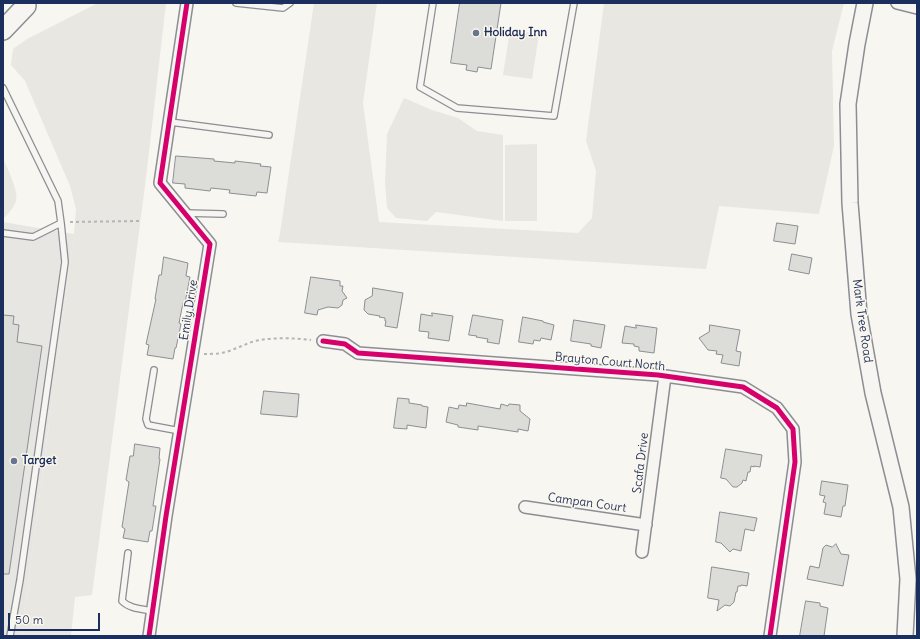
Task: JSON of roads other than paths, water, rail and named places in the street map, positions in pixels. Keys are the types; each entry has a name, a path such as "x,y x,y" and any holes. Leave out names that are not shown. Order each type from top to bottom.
{"highway":[{"path":"3,16 29,4"},
{"path":"3,30 29,4"}],"main road":[{"name":"Mark Tree Road","path":"865,3 848,104 850,203 859,314 873,393 901,507 908,579 905,636"}],"street":[{"name":"Emily Drive","path":"149,636 166,516 210,244 160,183 187,3"},
{"path":"896,3 917,8"},
{"name":"Brayton Court North","path":"323,342 346,344 358,353 665,376 743,387 777,408 793,429 795,462 770,636"},
{"name":"Scafa Drive","path":"642,552 665,376"},
{"name":"Campan Court","path":"526,507 646,525"}],"lane":[{"path":"236,3 283,8 290,3"},
{"path":"433,3 420,87 457,108 554,116 574,3"},
{"path":"3,88 58,201 65,262 20,580 10,636"},
{"path":"170,122 269,135"},
{"path":"185,213 223,214"},
{"path":"3,233 33,238 61,223"},
{"path":"154,370 146,419 148,425 180,431"},
{"path":"128,553 122,601 126,605 134,608 153,611"}],"place":[{"name":"Holiday Inn","path":"476,33"},
{"name":"Target","path":"14,461"}]}
